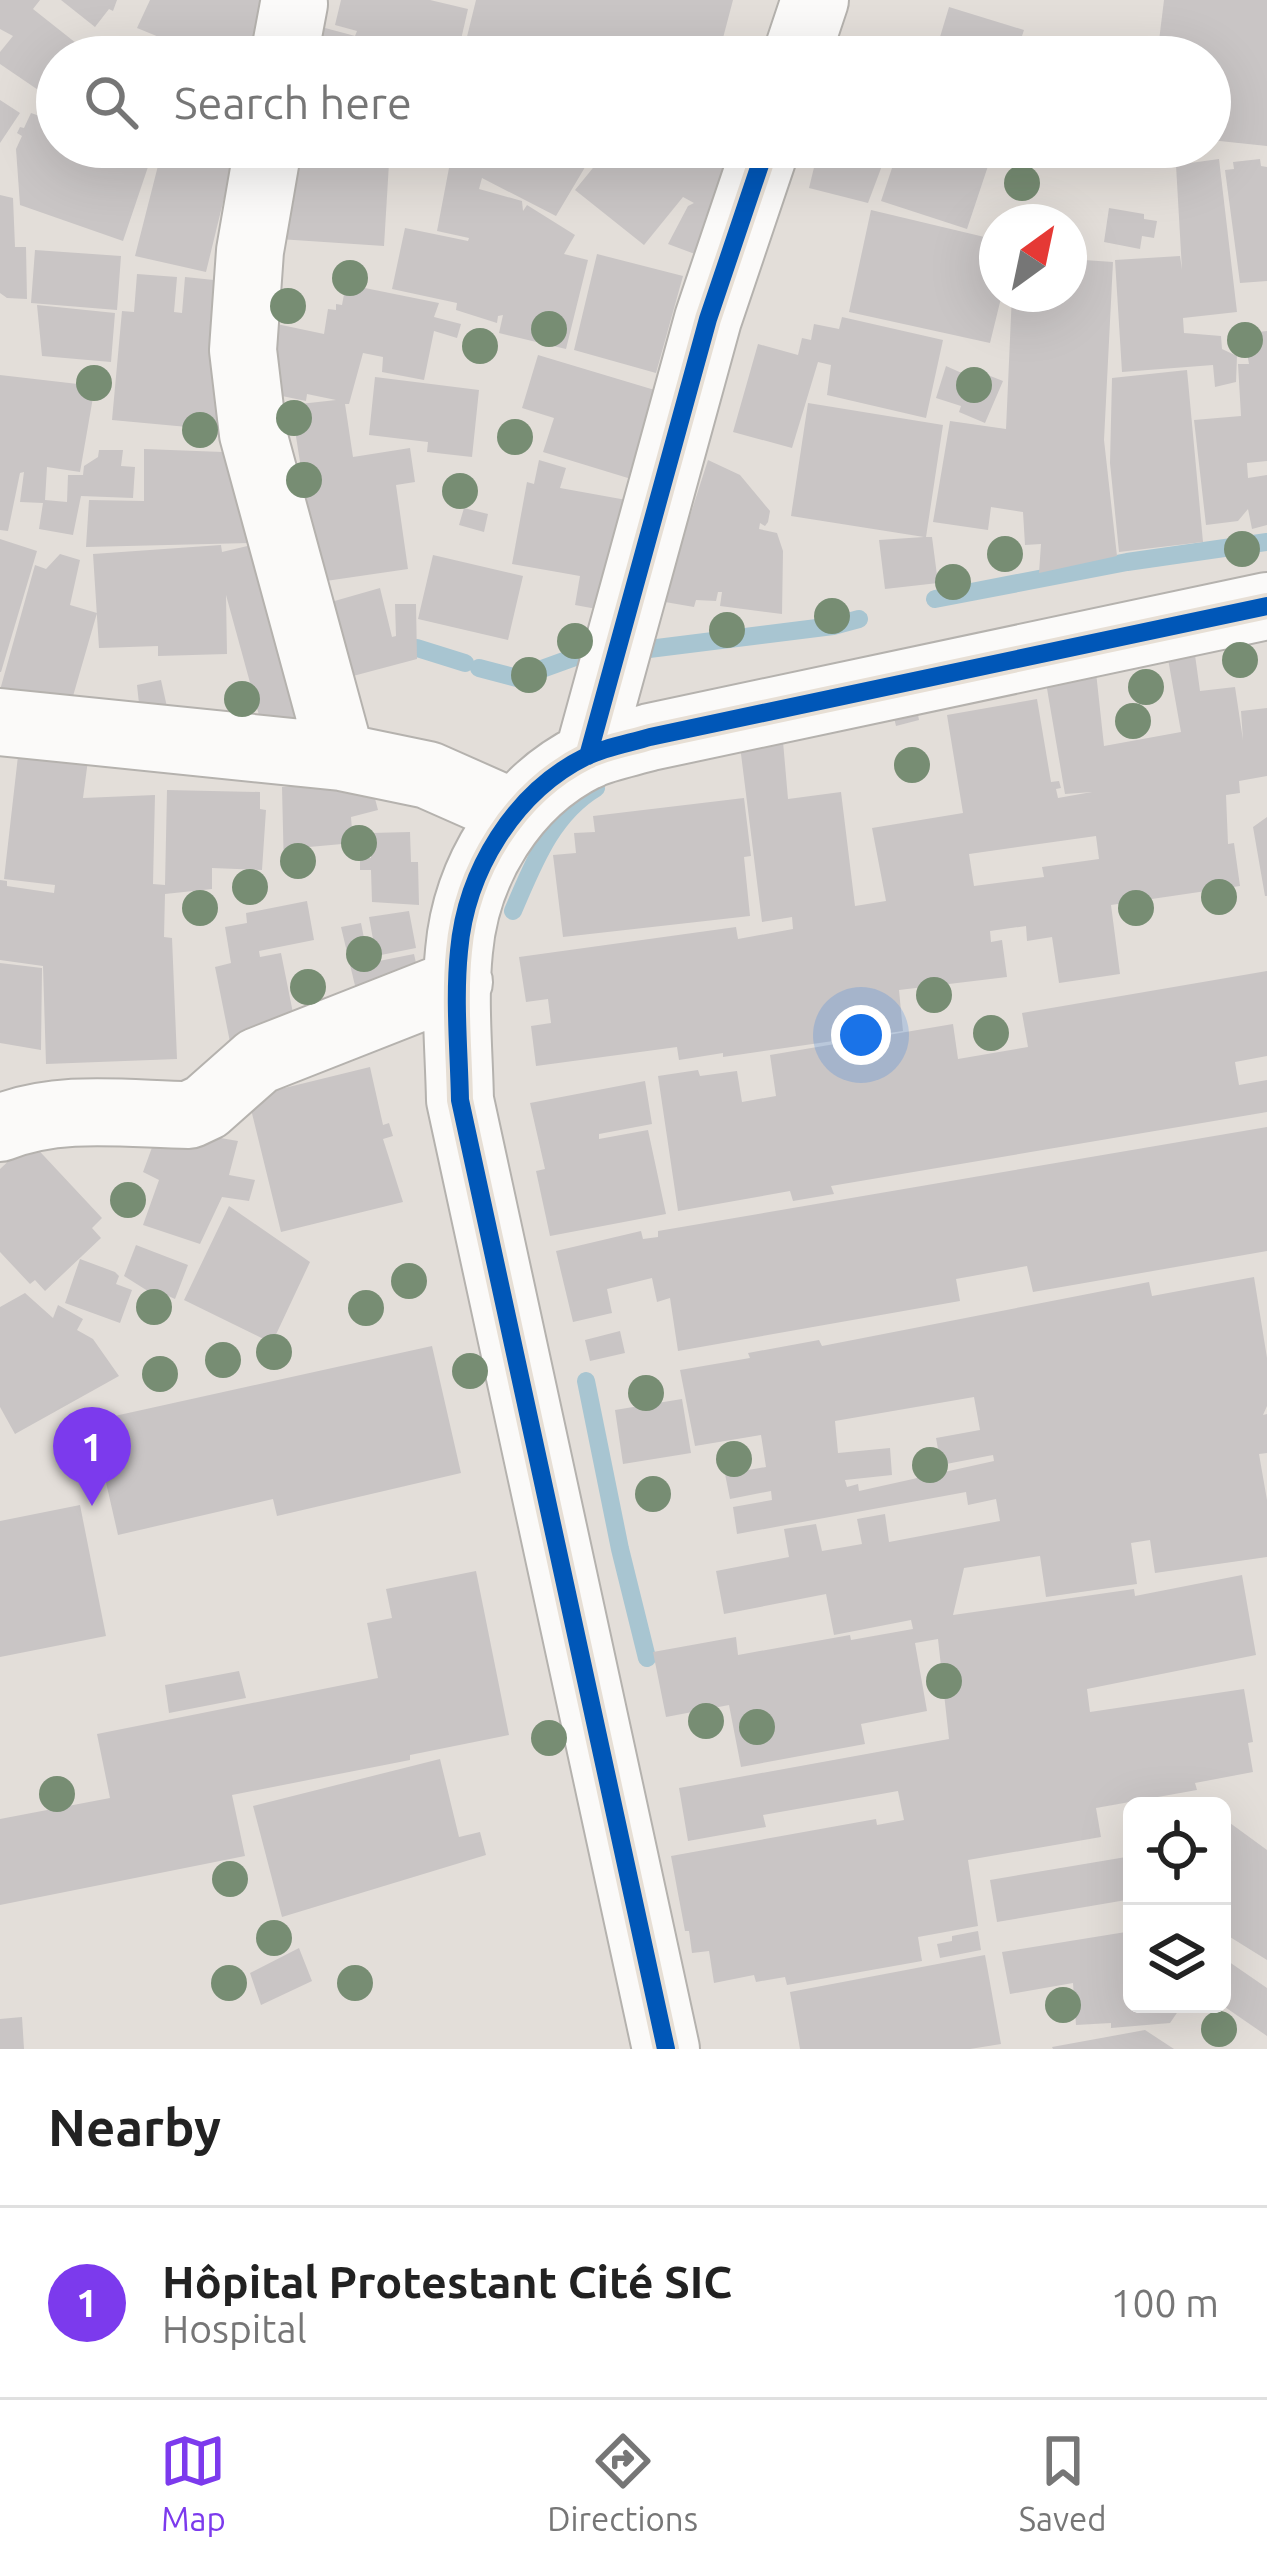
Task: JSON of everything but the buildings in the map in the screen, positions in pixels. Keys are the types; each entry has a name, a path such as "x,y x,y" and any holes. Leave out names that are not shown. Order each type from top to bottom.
{"street":[{"path":"803,36 815,0"},
{"path":"264,168 250,250 243,350 253,434 341,757"},
{"path":"588,756 708,319 759,168"},
{"path":"666,2049 460,1100 459,950 471,893 514,813 541,787 588,756 650,737 1267,606"},
{"path":"0,722 341,757 428,775 514,813"},
{"path":"0,1128 26,1117 69,1112 189,1115 206,1107 258,1061 459,982"}],"waterway":[{"path":"935,599 1127,562 1267,542"},
{"path":"633,651 859,619"},
{"path":"417,648 465,663"},
{"path":"479,668 517,678 575,657"},
{"path":"513,911 555,827 596,788"},
{"path":"586,1381 647,1658"}],"cycle path":[{"path":"588,756 708,319 759,168"},
{"path":"666,2049 460,1100 459,951 483,864 516,812 537,790 561,771 602,750 1267,606"}],"place":[{"name":"Hôpital Protestant Cité SIC","path":"92,1506"}]}
